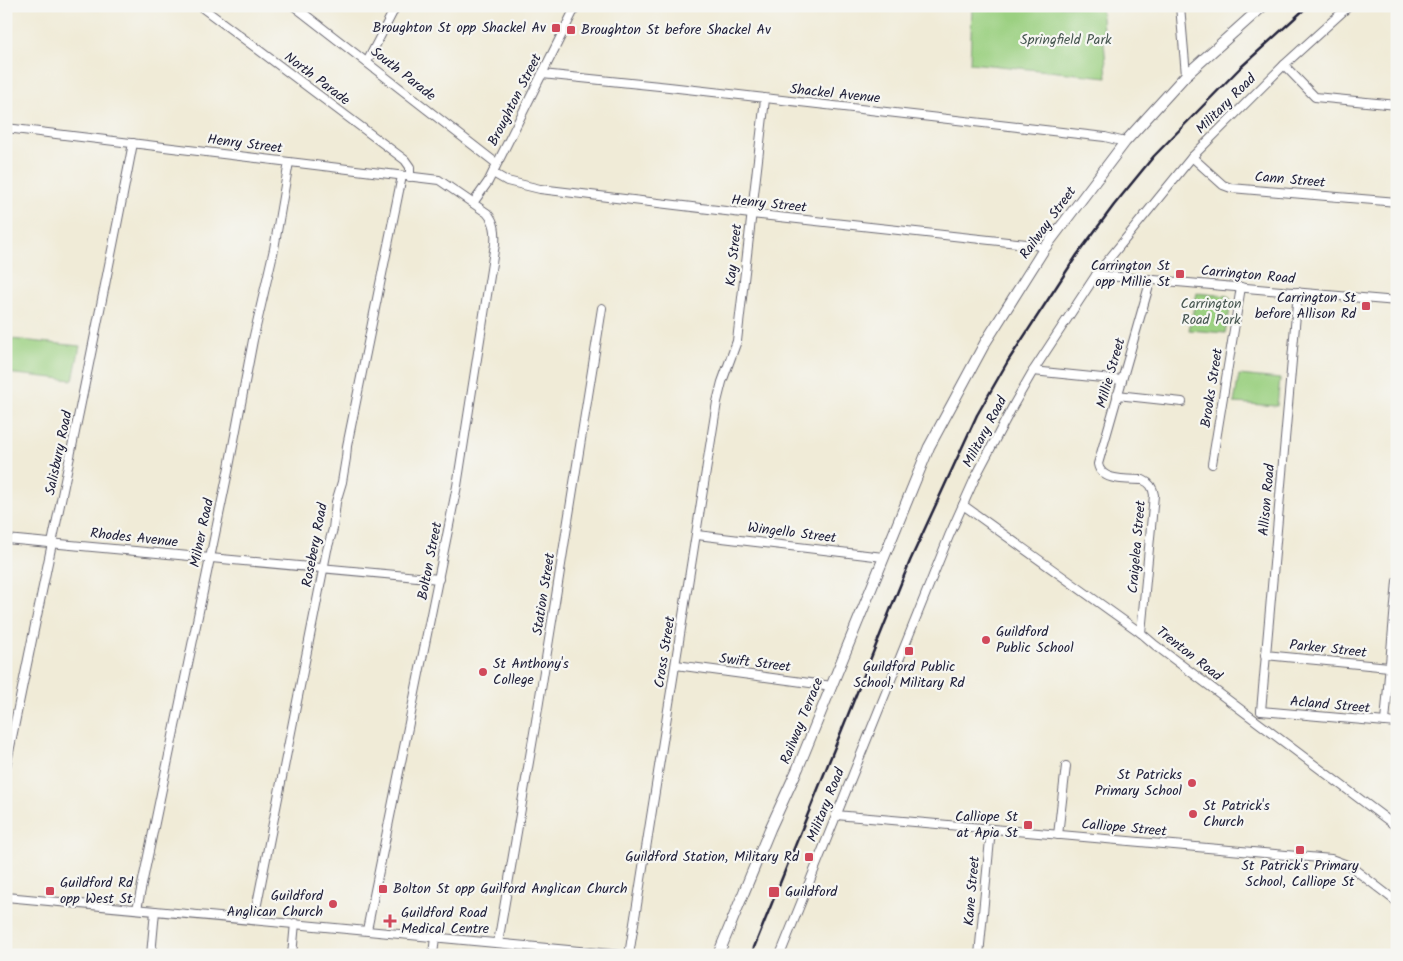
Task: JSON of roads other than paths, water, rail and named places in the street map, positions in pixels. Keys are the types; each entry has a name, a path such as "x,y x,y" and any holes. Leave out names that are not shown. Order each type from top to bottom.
{"main road":[{"name":"Railway Street","path":"909,496 929,447 985,344 1044,249 1125,142 1186,75 1263,6"},
{"name":"Railway Terrace","path":"718,955 832,686 909,496"}],"street":[{"name":"North Parade","path":"200,6 405,160 410,167 406,176"},
{"name":"South Parade","path":"294,6 496,163"},
{"path":"367,62 396,6"},
{"name":"Broughton Street","path":"473,203 493,173 496,163 576,6"},
{"path":"1180,6 1186,75"},
{"name":"Military Road","path":"780,955 948,536 975,478 1032,371 1096,274 1192,157 1284,64 1349,6"},
{"path":"1284,64 1315,97 1397,105"},
{"name":"Shackel Avenue","path":"542,74 1105,137 1125,142"},
{"name":"Kay Street","path":"732,354 737,341 765,99"},
{"name":"Henry Street","path":"6,128 439,180 473,203"},
{"name":"Salisbury Road","path":"6,767 95,340 133,143"},
{"name":"Cann Street","path":"1192,157 1223,185 1231,188 1397,202"},
{"name":"Milner Road","path":"137,909 253,340 274,249 289,162"},
{"name":"Henry Street","path":"493,173 507,181 540,190 1036,245 1044,249"},
{"name":"Rosebery Road","path":"254,919 333,529 336,502 342,482 347,446 406,176"},
{"name":"Bolton Street","path":"367,930 457,486 495,244 496,230 492,219 473,203"},
{"name":"Carrington Road","path":"1096,274 1397,301"},
{"name":"Millie Street","path":"1102,474 1098,468 1098,459 1151,279"},
{"name":"Brooks Street","path":"1212,464 1241,287"},
{"name":"Allison Road","path":"1261,711 1298,292"},
{"name":"Station Street","path":"498,942 536,721 602,308"},
{"name":"Cross Street","path":"629,955 717,402 732,354"},
{"path":"1032,371 1122,380"},
{"path":"1117,395 1182,402"},
{"name":"Craigelea Street","path":"1102,474 1112,477 1143,480 1154,489 1141,633"},
{"name":"Trenton Road","path":"963,505 1141,633 1397,827"},
{"name":"Wingello Street","path":"697,535 884,556"},
{"name":"Rhodes Avenue","path":"6,539 439,579"},
{"path":"1384,722 1397,581"},
{"name":"Parker Street","path":"1265,655 1389,668"},
{"name":"Swift Street","path":"676,665 832,686"},
{"path":"1253,719 1261,711"},
{"name":"Acland Street","path":"1261,711 1397,723"},
{"path":"1058,835 1066,766"},
{"name":"Calliope Street","path":"836,815 1331,859 1350,866 1397,902"},
{"name":"Kane Street","path":"979,955 990,829"},
{"path":"6,896 622,955"},
{"path":"150,955 155,911"},
{"path":"292,955 295,923"},
{"path":"433,955 435,937"}],"railway":[{"path":"751,955 910,561 977,415 1008,361 1077,255 1154,156 1240,68 1308,6"}],"place":[{"name":"Broughton St opp Shackel Av","path":"556,28"},
{"name":"Broughton St before Shackel Av","path":"571,30"},
{"name":"Carrington St opp Millie St","path":"1180,274"},
{"name":"Carrington St before Allison Rd","path":"1366,306"},
{"name":"Guildford Public School","path":"986,640"},
{"name":"Guildford Public School, Military Rd","path":"909,651"},
{"name":"St Anthony's College","path":"483,672"},
{"name":"St Patricks Primary School","path":"1192,783"},
{"name":"St Patrick's Church","path":"1193,814"},
{"name":"Calliope St at Apia St","path":"1028,825"},
{"name":"St Patrick's Primary School, Calliope St","path":"1300,850"},
{"name":"Guildford Station, Military Rd","path":"809,857"},
{"name":"Bolton St opp Guilford Anglican Church","path":"383,889"},
{"name":"Guildford Rd opp West St","path":"50,891"},
{"name":"Guildford","path":"774,892"},
{"name":"Guildford Anglican Church","path":"333,904"},
{"name":"Guildford Road Medical Centre","path":"390,921"}],"park label":[{"name":"Springfield Park","path":"1066,40"},
{"name":"Carrington Road Park","path":"1211,312"}]}
